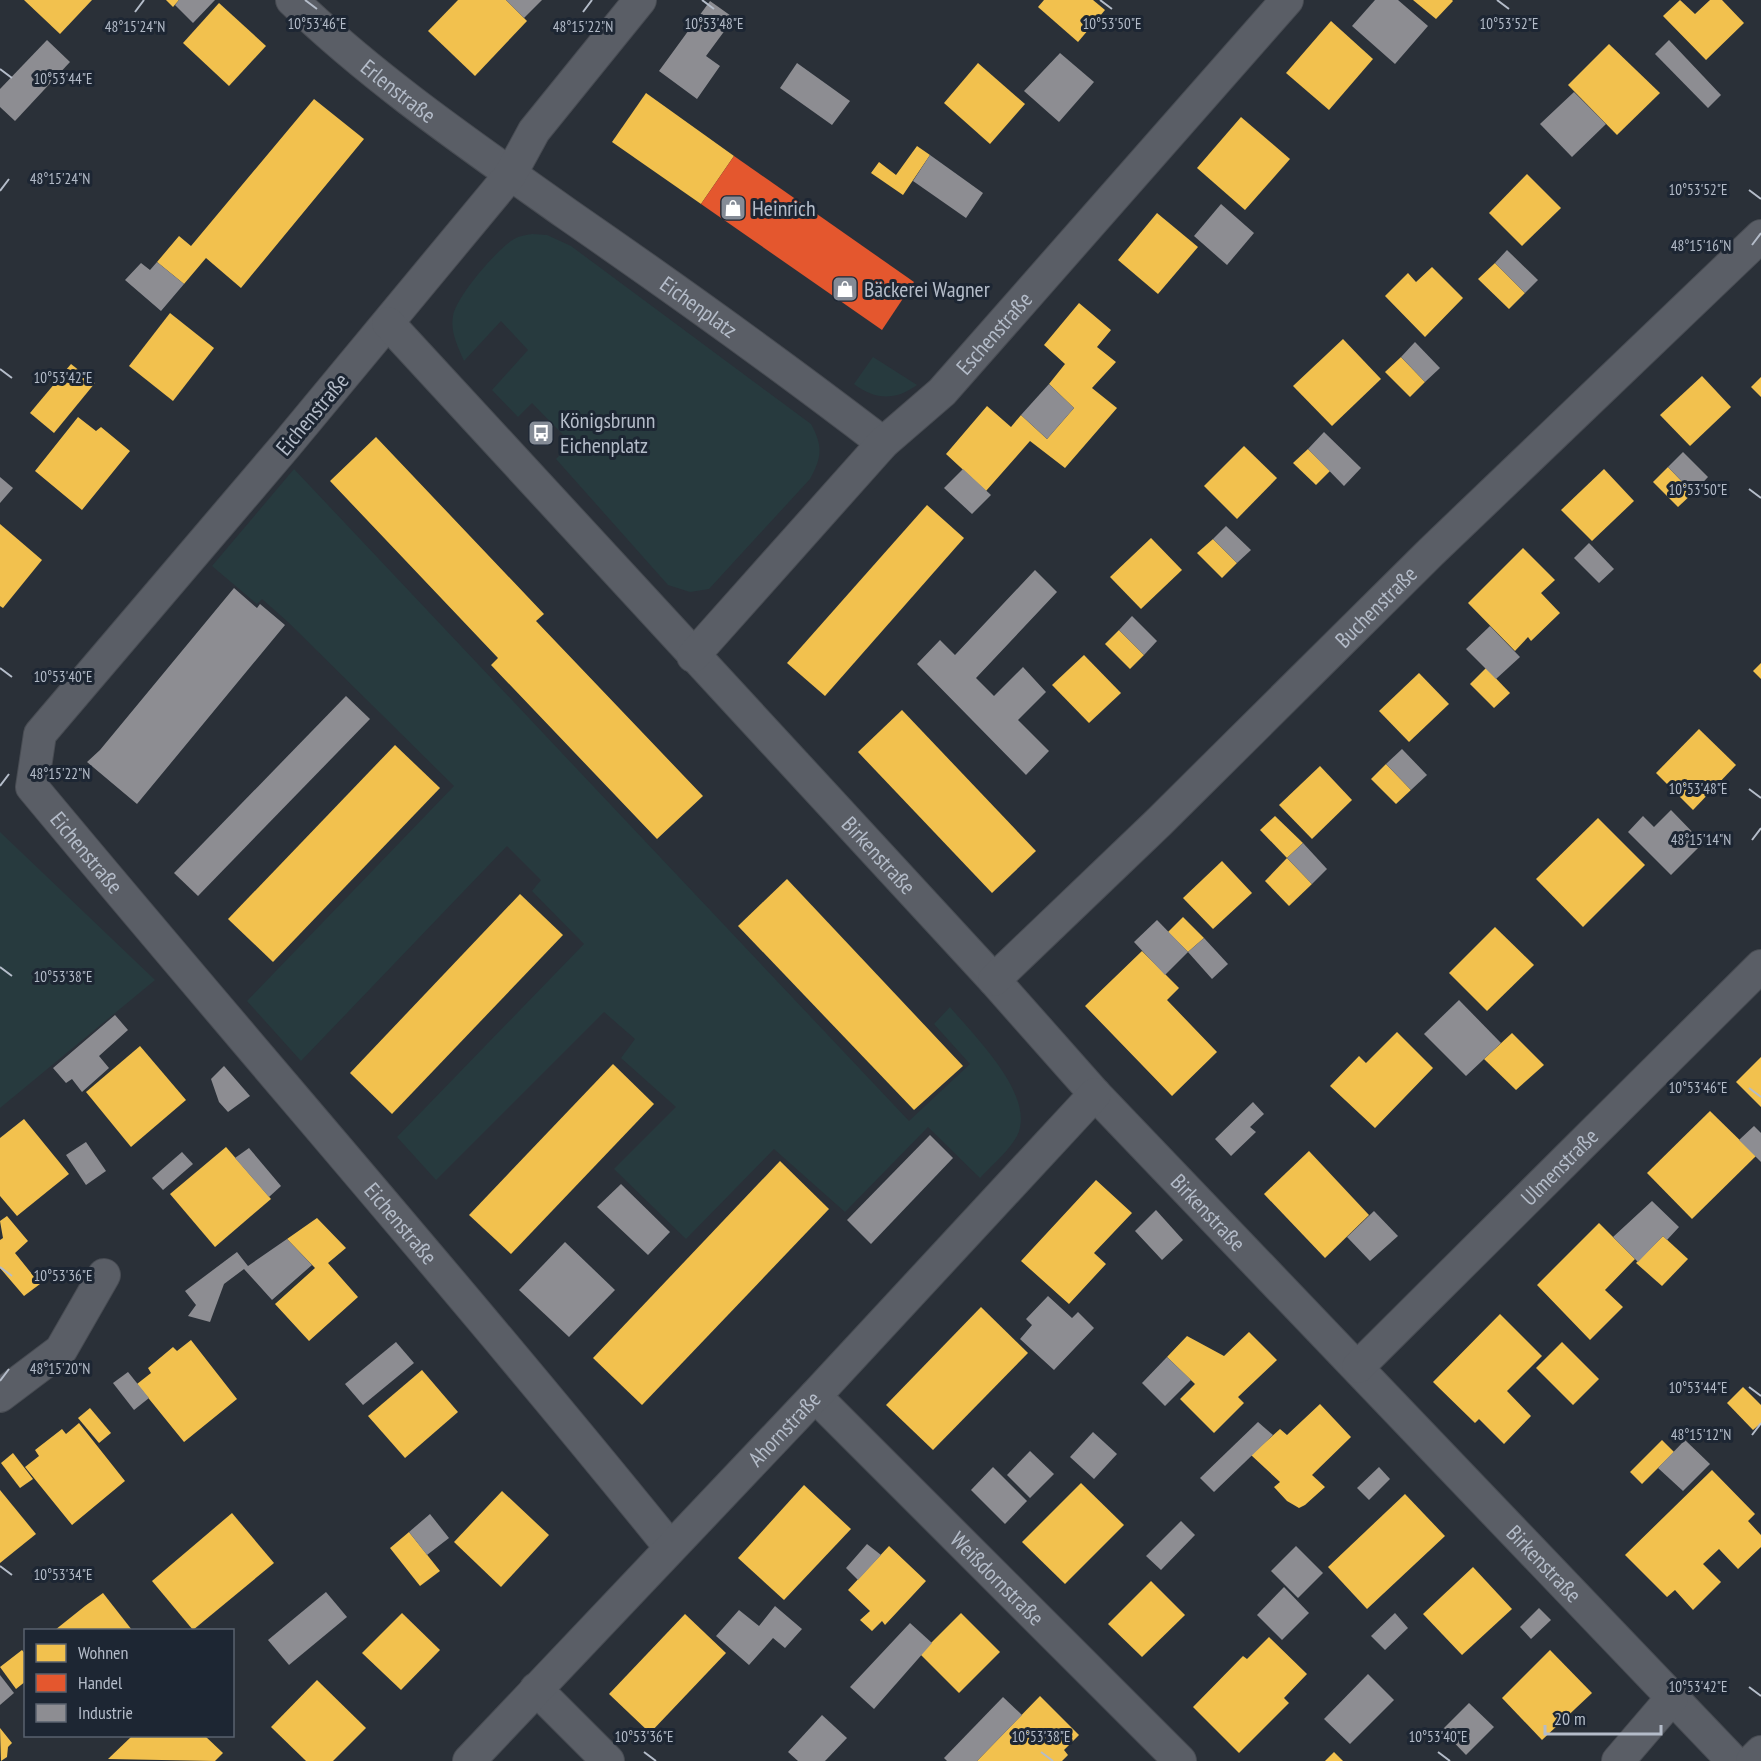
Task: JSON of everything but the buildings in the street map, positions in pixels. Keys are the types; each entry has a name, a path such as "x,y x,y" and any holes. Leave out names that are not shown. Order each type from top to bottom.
{"street":[{"name":"Erlenstraße","path":"292,0 339,45 510,175"},
{"name":"Eichenstraße","path":"640,0 540,123 510,175 388,323 40,734 32,786 196,980 290,1096 564,1416 670,1547"},
{"name":"Eschenstraße","path":"693,656 883,443 942,392 1287,0"},
{"name":"Eichenplatz","path":"510,175 883,443"},
{"name":"Buchenstraße","path":"994,980 1158,823 1431,552 1761,236"},
{"path":"388,323 693,656"},
{"name":"Birkenstraße","path":"693,656 994,980 1095,1095 1733,1761"},
{"name":"Ulmenstraße","path":"1358,1367 1761,966"},
{"name":"Ahornstraße","path":"469,1761 816,1396 1095,1095"},
{"path":"0,1396 60,1350 104,1275"},
{"name":"Weißdornstraße","path":"816,1396 1180,1761"},
{"path":"536,1689 608,1761"},
{"path":"1618,1761 1672,1698"},
{"path":"1752,1761 1761,1752"}],"green space":[{"path":"547,235 571,246 811,424 815,432 819,445 819,458 810,479 709,589 690,592 668,585 556,459 571,443 532,403 518,417 492,390 528,350 501,321 464,361 453,328 453,316 461,297 478,274 507,244 520,236"},
{"path":"873,357 917,385 901,394 885,397 877,396 854,384"},
{"path":"294,469 909,1121 970,1064 934,1024 950,1007 1000,1067 1011,1085 1021,1120 1014,1142 980,1178 928,1127 845,1212 774,1149 686,1239 614,1169 676,1107 621,1058 635,1039 604,1012 436,1180 397,1137 584,944 532,891 541,880 507,846 301,1061 247,1001 454,786 288,622 262,599 257,604 212,566"},
{"path":"0,832 155,980 0,1108"}],"place":[{"name":"Heinrich","path":"733,208"},
{"name":"Bäckerei Wagner","path":"845,289"},
{"name":"Königsbrunn Eichenplatz","path":"541,433"}]}
